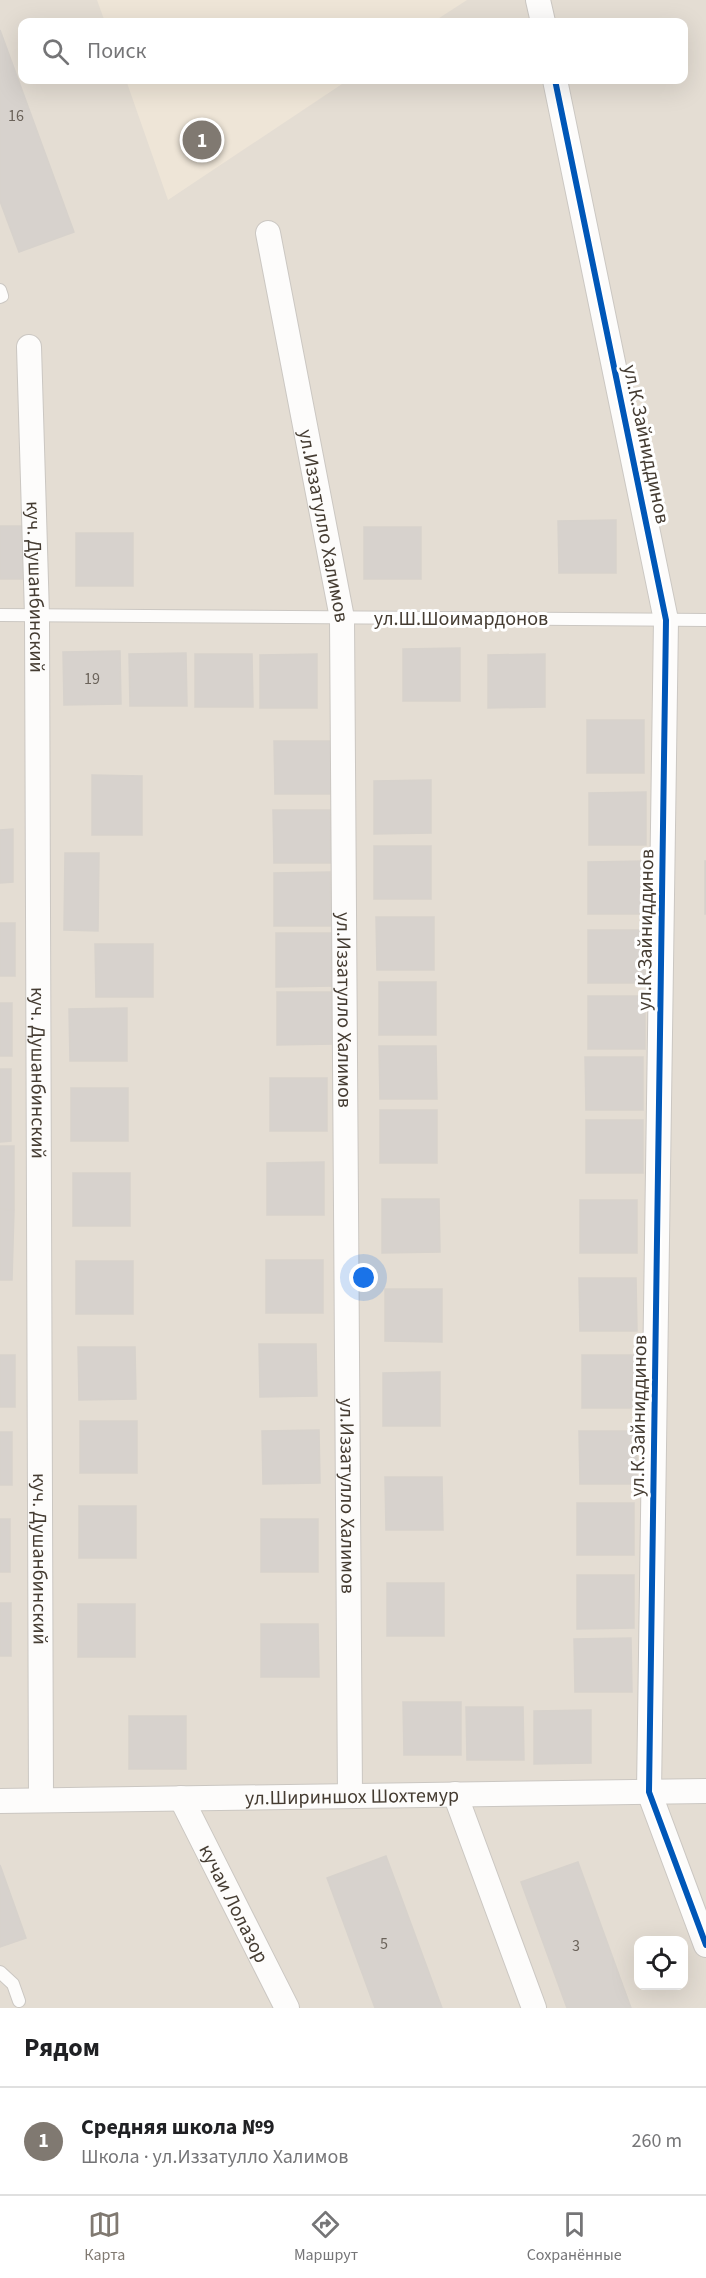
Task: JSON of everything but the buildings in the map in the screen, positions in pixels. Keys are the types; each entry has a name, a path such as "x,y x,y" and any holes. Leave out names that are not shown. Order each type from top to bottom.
{"street":[{"path":"538,0 542,18"},
{"name":"ул.К.Зайниддинов","path":"556,84 666,620 649,1792"},
{"name":"ул.Иззатулло Халимов","path":"268,233 342,618 351,1796"},
{"name":"куч. Душанбинский","path":"29,347 37,615 40,1800"},
{"name":"ул.Шириншох Шохтемур","path":"0,1801 706,1791"},
{"path":"649,1792 706,1945"},
{"path":"455,1794 534,2008"},
{"name":"кучаи Лолазор","path":"181,1798 287,2008"}],"lane":[{"path":"0,290 2,296 0,297"},
{"name":"ул.Ш.Шоимардонов","path":"0,615 706,620"},
{"path":"0,1972 13,1984 19,2001"}],"shaded area":[{"path":"0,0 706,0 706,2008 0,2008"},
{"path":"97,0 467,0 439,18 104,18"},
{"path":"127,84 342,84 168,200"}],"cycle path":[{"path":"556,84 666,620 649,1792 706,1945"}],"place":[{"name":"Средняя школа №9","path":"202,140"}]}
